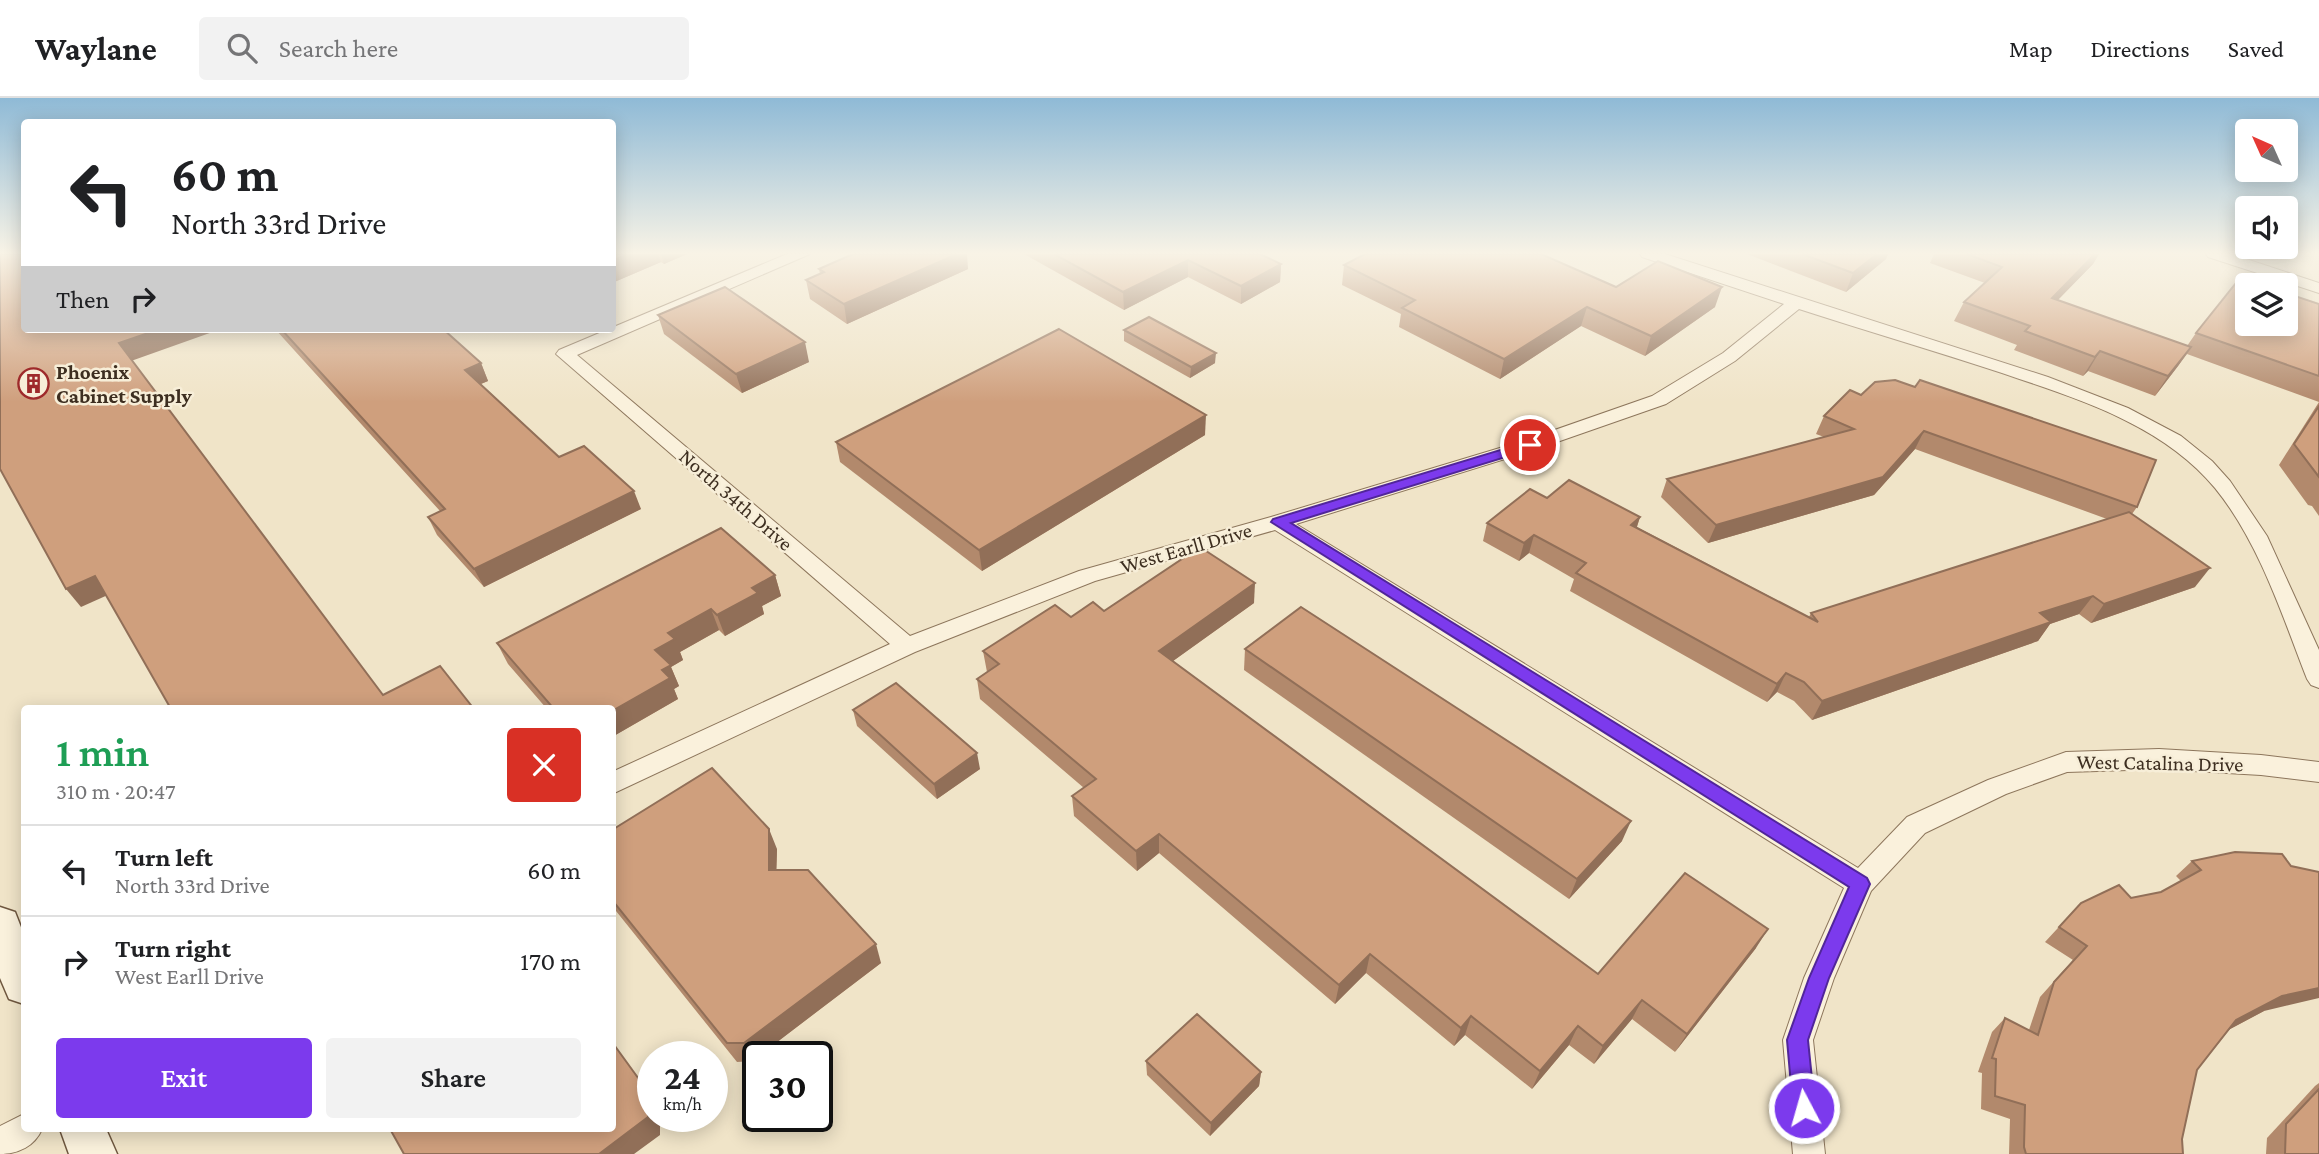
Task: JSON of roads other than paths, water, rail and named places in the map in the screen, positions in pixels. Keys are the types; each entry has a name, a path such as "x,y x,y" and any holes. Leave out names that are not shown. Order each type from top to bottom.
{"main road":[{"path":"0,925 21,978"},
{"path":"84,1132 93,1154"}],"street":[{"name":"North 34th Drive","path":"616,332 685,303"},
{"name":"West Earll Drive","path":"616,782 907,646 1087,576 1278,522 1559,436 1658,400 1729,357 1771,326 1796,303"},
{"path":"1797,303 1995,363 2128,413 2169,438 2205,464 2244,512 2297,623 2319,679"},
{"name":"North 34th Drive","path":"615,333 565,354 907,646"},
{"path":"1278,522 1860,884"},
{"name":"West Catalina Drive","path":"1809,1154 1798,1040 1819,978 1860,884 1916,825 1997,787 2066,762 2159,759 2261,765 2319,772"},
{"path":"0,1144 21,1132"}],"place":[{"name":"Phoenix Cabinet Supply","path":"33,384"}]}
